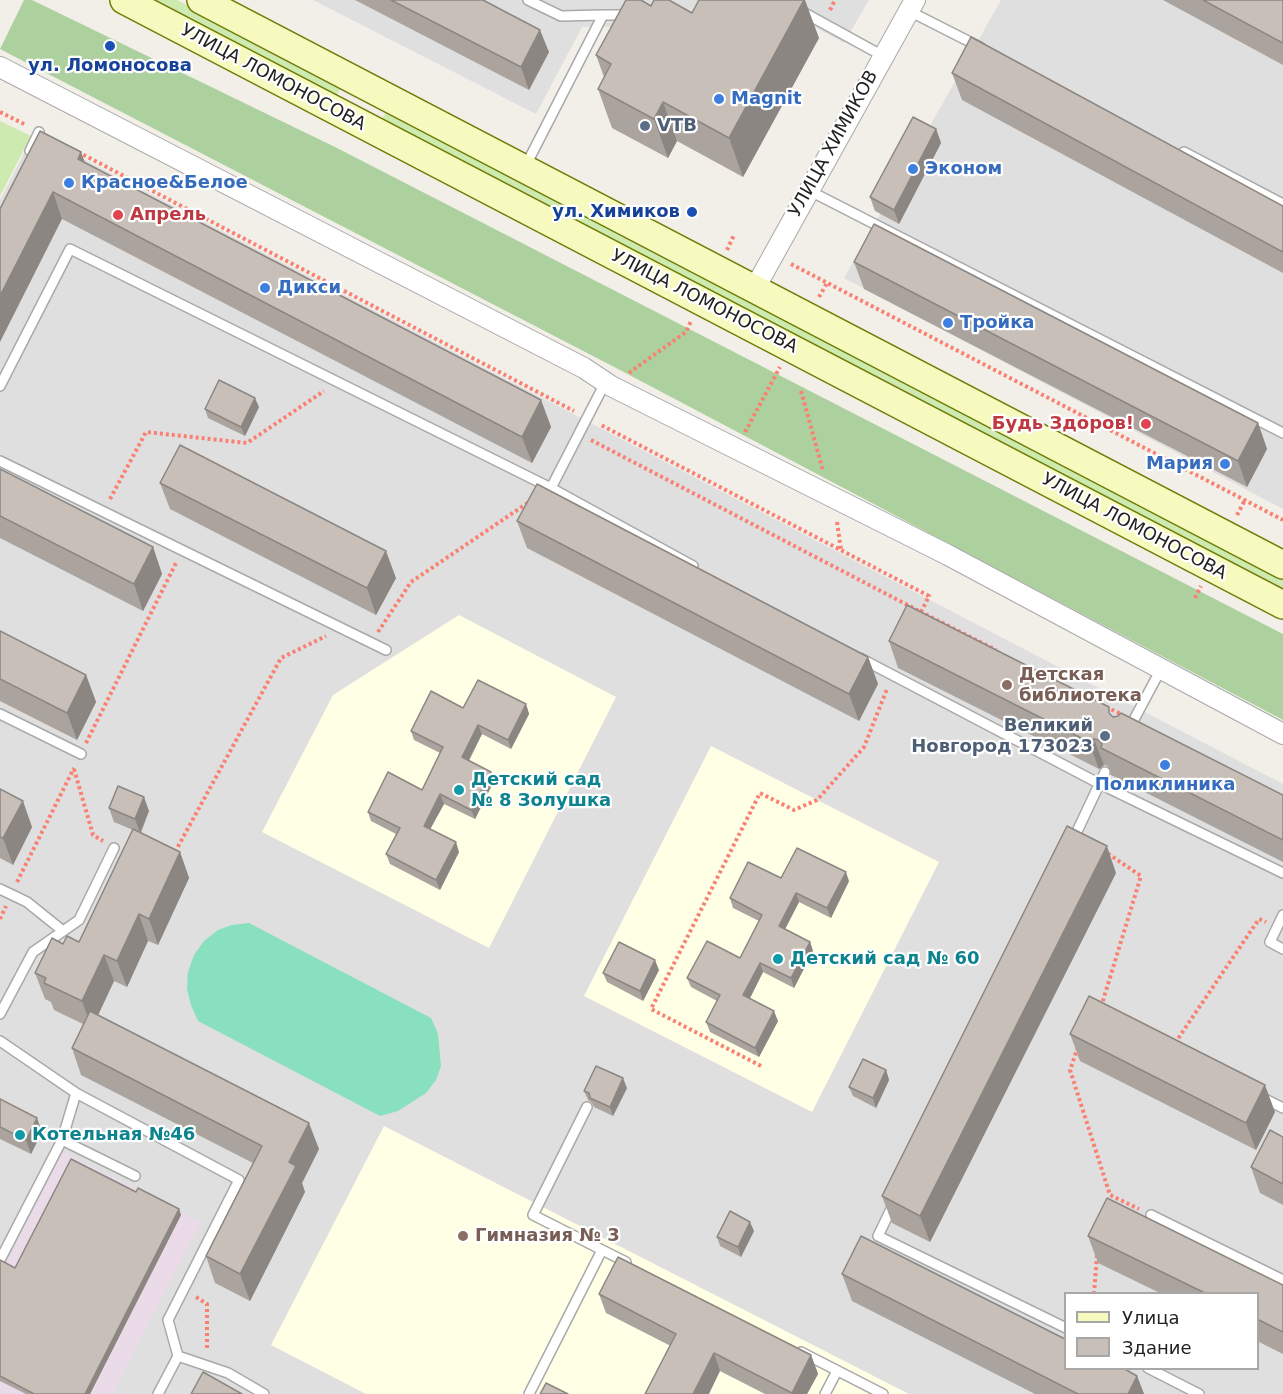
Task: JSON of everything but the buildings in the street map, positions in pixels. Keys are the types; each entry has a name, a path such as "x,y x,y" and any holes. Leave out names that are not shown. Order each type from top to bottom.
{"main road":[{"name":"УЛИЦА ЛОМОНОСОВА","path":"124,0 1283,605"},
{"name":"УЛИЦА ЛОМОНОСОВА","path":"201,0 1283,565"},
{"path":"353,119 370,88"}],"street":[{"name":"УЛИЦА ХИМИКОВ","path":"755,288 912,5"},
{"path":"0,67 584,368 608,385 948,555 1283,734"}],"lane":[{"path":"528,0 561,16 636,15"},
{"path":"781,0 883,56"},
{"path":"912,5 992,54"},
{"path":"524,169 603,15"},
{"path":"24,161 39,132"},
{"path":"1179,150 1283,204"},
{"path":"808,190 1283,433"},
{"path":"0,386 70,249 550,488 706,573"},
{"path":"550,488 608,385"},
{"path":"0,461 386,650"},
{"path":"851,653 1100,784 1283,873"},
{"path":"1125,737 1161,669"},
{"path":"0,714 81,754"},
{"path":"1071,844 1106,772"},
{"path":"0,1014 33,952 79,920 114,848"},
{"path":"0,889 27,902 63,931"},
{"path":"1283,915 1269,942 1283,949"},
{"path":"0,1041 76,1093 239,1180 168,1320 178,1356 158,1394"},
{"path":"1252,1092 1283,1107"},
{"path":"0,1260 62,1140 76,1093"},
{"path":"587,1107 533,1215 634,1267"},
{"path":"62,1140 135,1176"},
{"path":"898,1193 878,1236 1064,1328"},
{"path":"1150,1215 1283,1280"},
{"path":"529,1394 602,1250"},
{"path":"794,1349 883,1394"},
{"path":"178,1356 228,1373 264,1394"},
{"path":"1152,1370 1199,1394"},
{"path":"825,1394 837,1371"}],"path":[{"path":"0,112 39,132"},
{"path":"71,148 577,412"},
{"path":"717,269 734,235"},
{"path":"788,262 1283,520"},
{"path":"808,316 827,283"},
{"path":"608,385 686,332 701,301"},
{"path":"741,441 790,347"},
{"path":"104,512 146,432 247,443 337,382"},
{"path":"598,424 929,596 916,622"},
{"path":"579,434 1006,655"},
{"path":"371,643 411,582 550,488"},
{"path":"13,890 182,550"},
{"path":"172,857 281,658 341,628"},
{"path":"761,1066 651,1009 760,793 794,810 817,800 864,747 892,676"},
{"path":"1101,704 1133,721"},
{"path":"74,769 93,835 114,848"},
{"path":"1076,833 1141,876 1098,1016"},
{"path":"0,919 9,900"},
{"path":"1170,1051 1259,919 1277,926"},
{"path":"1080,1042 1070,1070 1110,1196 1108,1207"},
{"path":"1110,1196 1150,1215"},
{"path":"1094,1292 1095,1263 1098,1251"},
{"path":"207,1305 207,1360"}],"shaded area":[{"path":"313,0 724,0 709,26 582,27 536,114"},
{"path":"765,0 869,0 844,43"},
{"path":"1001,0 1283,0 1283,509 844,278"},
{"path":"34,133 1283,784 1283,1394 0,1394 0,200"},
{"path":"459,615 616,697 489,948 262,832 333,695"},
{"path":"711,746 939,862 812,1112 584,996"},
{"name":"Гимназия № 3","path":"384,1126 909,1394 366,1394 271,1345"},
{"path":"63,1152 201,1222 112,1394 0,1394 0,1254 9,1258"}],"green space":[{"path":"24,0 32,0 337,148 1283,634 1283,720 618,369 0,49"},
{"path":"150,0 177,0 342,86 336,97"},
{"path":"387,110 1283,578 1283,592 381,121"},
{"path":"0,121 31,136 0,196"},
{"path":"249,923 431,1018 438,1034 441,1066 436,1080 426,1093 398,1111 380,1116 198,1021 187,989 188,972 194,955 204,941 218,930"}],"place":[{"name":"ул. Ломоносова","path":"110,46"},
{"name":"Magnit","path":"719,99"},
{"name":"VTB","path":"645,126"},
{"name":"Эконом","path":"913,169"},
{"name":"Красное&Белое","path":"69,183"},
{"name":"ул. Химиков","path":"692,212"},
{"name":"Апрель","path":"118,215"},
{"name":"Дикси","path":"265,288"},
{"name":"Тройка","path":"948,323"},
{"name":"Будь Здоров!","path":"1146,424"},
{"name":"Мария","path":"1225,464"},
{"name":"Детская библиотека","path":"1007,685"},
{"name":"Великий Новгород 173023","path":"1105,736"},
{"name":"Поликлиника","path":"1165,765"},
{"name":"Детский сад № 8 Золушка","path":"459,790"},
{"name":"Детский сад № 60","path":"778,959"},
{"name":"Котельная №46","path":"20,1135"},
{"name":"Гимназия № 3","path":"463,1236"}]}
